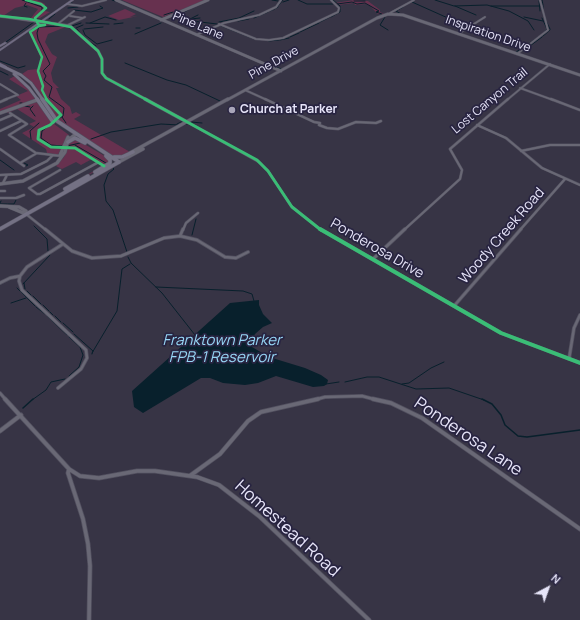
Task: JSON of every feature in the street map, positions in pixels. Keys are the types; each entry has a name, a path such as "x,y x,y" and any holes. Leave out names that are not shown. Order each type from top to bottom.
{"highway":[{"path":"0,48 69,0"},
{"path":"0,48 73,0"},
{"path":"0,65 5,67"}],"main road":[{"name":"Pine Lane","path":"116,0 177,25 196,35"},
{"name":"Pine Lane","path":"121,0 196,35 281,71"},
{"path":"162,19 208,0"},
{"name":"Inspiration Drive","path":"390,13 401,14 580,74"},
{"name":"Pine Drive","path":"0,229 95,172 118,161 377,18 390,13"},
{"path":"152,14 164,18 175,14"},
{"path":"175,14 166,19 177,25"},
{"path":"0,16 42,20 69,25 98,52 102,58 102,73 107,79 187,122"},
{"path":"0,65 29,87 52,121 106,156 118,161"},
{"path":"5,67 29,81 39,93 53,117 74,135 92,144 118,161"},
{"path":"0,113 38,100"},
{"name":"Pine Drive","path":"0,226 169,132"},
{"path":"2,183 22,182 58,163 65,145 74,135"},
{"path":"65,145 74,138 85,143"},
{"path":"113,157 122,157 133,152"},
{"path":"95,172 110,163 110,160 106,156"},
{"path":"0,206 17,209 25,213"}],"street":[{"path":"67,4 82,6 106,0"},
{"path":"196,35 219,24 259,15 276,7 281,0"},
{"path":"219,24 255,38 282,39 338,12 339,8 331,0"},
{"path":"390,13 414,0"},
{"path":"517,54 548,30 543,16 540,0"},
{"path":"59,23 70,16 74,11"},
{"path":"69,25 84,17 70,16"},
{"path":"458,34 485,17"},
{"name":"Lost Canyon Trail","path":"373,259 460,179 462,170 450,150 456,142 550,64"},
{"path":"0,84 17,95 0,102"},
{"path":"0,89 4,87"},
{"path":"520,88 580,110"},
{"path":"246,90 314,122 320,122 320,125 327,128 338,129 356,122 376,123 381,121"},
{"path":"0,120 11,114 27,125 9,134 37,153 62,156"},
{"path":"0,131 22,121"},
{"name":"Ponderosa Drive","path":"187,122 256,160 266,169 285,198 301,215 322,230 511,338 580,363"},
{"path":"477,125 503,136 537,165 580,185"},
{"path":"521,150 550,145 580,144"},
{"path":"0,148 24,166"},
{"path":"20,163 37,153"},
{"path":"0,176 21,174 46,161 52,156"},
{"path":"60,170 43,178 29,188 40,194 97,163"},
{"path":"2,183 7,175"},
{"name":"Woody Creek Road","path":"454,306 565,179"},
{"path":"61,183 68,188"},
{"path":"0,191 6,191"},
{"path":"0,199 17,198 24,195"},
{"path":"25,213 64,244 83,256 111,258 134,252 164,238 180,236 196,240 225,257 236,258 248,252"},
{"path":"180,236 186,224 198,213"},
{"path":"58,388 81,369 86,361 87,351 82,344 22,290 19,283 20,276 27,267 64,244"},
{"path":"0,283 10,278 20,276"},
{"path":"569,359 574,328 580,315"},
{"name":"Homestead Road","path":"0,393 69,469 80,476 90,478 148,470 190,476 219,485 245,504 369,620"},
{"name":"Ponderosa Lane","path":"190,476 216,457 248,421 261,412 325,397 362,396 391,403 418,416 580,529"},
{"path":"0,431 21,415"},
{"path":"69,469 68,473 88,544 90,571 89,620"}],"shaded area":[{"path":"0,0 37,0 45,4 45,11 50,12 40,18 31,18 38,9 27,5 15,8 3,16 0,15"},
{"path":"122,0 206,0 163,17"},
{"path":"354,0 368,1 384,14 378,14 366,4 355,5 354,3 337,5 335,3"},
{"path":"125,9 136,14 130,17 138,16 119,20 108,16"},
{"path":"42,23 52,27 57,24 68,26 48,34 45,42 52,54 57,57 51,73 53,82 59,88 56,88 61,99 70,107 72,114 76,112 81,115 74,119 130,152 124,156 113,156 59,122 33,83 22,74 28,70 38,69 42,61 30,32"},
{"path":"15,76 31,91 35,99 0,112 0,109 21,100 16,96 28,91 9,79"},
{"path":"36,102 50,121 69,135 58,155 47,153 46,149 22,133 34,127 29,124 36,121 17,109 8,113 5,111"},
{"path":"76,139 108,158 109,162 101,168 67,186 103,166 92,159 81,165 76,162 62,169 56,166 64,157 69,141"}],"water":[{"name":"Franktown Parker FPB-1 Reservoir","path":"259,300 259,305 263,314 272,323 263,327 255,334 251,342 252,347 269,357 305,368 321,375 328,380 327,384 324,386 313,387 276,376 258,383 245,385 223,383 210,378 201,378 143,413 134,407 132,391 230,303"}],"waterway":[{"path":"22,0 42,7 42,11 34,18"},
{"path":"112,0 118,2"},
{"path":"272,0 278,1"},
{"path":"278,6 283,0"},
{"path":"283,2 289,0"},
{"path":"298,0 307,4 333,4"},
{"path":"333,0 338,4"},
{"path":"435,0 454,6 487,5 509,11 528,21 534,30"},
{"path":"542,0 543,5"},
{"path":"354,1 365,1"},
{"path":"539,1 540,6"},
{"path":"338,4 352,2 357,4 365,3 379,11 376,12 382,14"},
{"path":"412,2 468,27"},
{"path":"26,3 24,6 27,7"},
{"path":"74,10 91,12 103,8 100,6"},
{"path":"455,6 476,15"},
{"path":"491,6 540,6"},
{"path":"540,6 540,11"},
{"path":"68,8 78,7"},
{"path":"273,10 278,7"},
{"path":"331,17 340,12 340,7"},
{"path":"401,14 396,11 403,7"},
{"path":"178,15 188,10"},
{"path":"219,22 239,18 254,11"},
{"path":"164,15 173,12"},
{"path":"254,18 268,12"},
{"path":"49,19 55,14"},
{"path":"190,19 198,15"},
{"path":"90,23 105,17 116,20"},
{"path":"320,22 330,17"},
{"path":"385,17 380,25 388,30"},
{"path":"524,17 543,21"},
{"path":"191,19 200,18"},
{"path":"542,18 547,29 542,34"},
{"path":"238,21 249,19"},
{"path":"192,21 217,24"},
{"path":"546,21 550,29"},
{"path":"6,42 34,22"},
{"path":"72,26 81,23"},
{"path":"86,23 109,24"},
{"path":"114,24 123,23"},
{"path":"135,34 161,23"},
{"path":"300,32 319,23"},
{"path":"76,28 83,25"},
{"path":"219,25 254,39"},
{"path":"39,26 37,33 38,39 50,64 43,71 46,76 44,80 52,87 49,97 64,108 63,116 60,118"},
{"path":"39,27 65,26"},
{"path":"84,29 103,27"},
{"path":"77,29 80,33"},
{"path":"83,30 85,35 97,44 112,40"},
{"path":"543,36 550,30"},
{"path":"290,37 299,33"},
{"path":"516,52 538,37"},
{"path":"523,51 542,37"},
{"path":"280,40 289,38"},
{"path":"269,41 279,40"},
{"path":"88,41 96,46"},
{"path":"0,61 18,68 25,66"},
{"path":"125,63 167,80 186,85 220,101"},
{"path":"275,67 282,69"},
{"path":"0,71 8,75"},
{"path":"25,106 30,107"},
{"path":"33,106 30,109 35,116"},
{"path":"62,117 66,123"},
{"path":"177,124 183,121"},
{"path":"191,122 202,123"},
{"path":"31,139 30,131 39,123"},
{"path":"91,139 111,132 161,124 179,125"},
{"path":"183,125 187,124"},
{"path":"50,125 42,131 41,138 51,145 62,146"},
{"path":"67,146 80,143"},
{"path":"75,145 106,163"},
{"path":"0,160 14,170"},
{"path":"24,163 28,165 26,166"},
{"path":"113,168 114,169 108,174 104,185 106,201 113,210 127,252"},
{"path":"8,204 14,204 16,200"},
{"path":"0,204 7,204"},
{"path":"192,235 196,219"},
{"path":"34,226 47,239 48,251"},
{"path":"23,284 50,255"},
{"path":"128,257 131,263 162,293 195,335"},
{"path":"93,352 117,311 122,269 130,264"},
{"path":"24,283 25,289"},
{"path":"156,287 243,291 252,294 254,301"},
{"path":"17,288 35,306"},
{"path":"27,291 31,295"},
{"path":"33,296 41,304"},
{"path":"11,303 26,298"},
{"path":"43,305 49,311"},
{"path":"36,307 45,314"},
{"path":"50,312 53,315"},
{"path":"47,316 67,335"},
{"path":"55,316 61,322"},
{"path":"63,323 73,332"},
{"path":"74,334 93,352"},
{"path":"69,337 80,347 83,355 79,367 69,376"},
{"path":"402,384 409,383 431,368 444,362"},
{"path":"345,382 367,377 379,377 416,389 449,388 484,400"},
{"path":"32,400 46,390 51,382 65,379"},
{"path":"326,384 339,382"},
{"path":"23,408 33,399"},
{"path":"484,400 492,404 501,415 505,425 518,436 527,437 580,430"}],"cycle path":[{"path":"26,0 41,4 46,8 35,18 39,26 45,25 40,25 34,29 30,32 42,57 38,71 43,86 42,90 46,99 61,115 50,125 39,130 38,139 51,147 75,148 104,166"},
{"path":"0,16 29,19 71,27 98,51 102,59 102,73 106,78 257,160 268,171 292,207 321,230 501,333 580,363"}],"place":[{"name":"Church at Parker","path":"232,110"}]}
